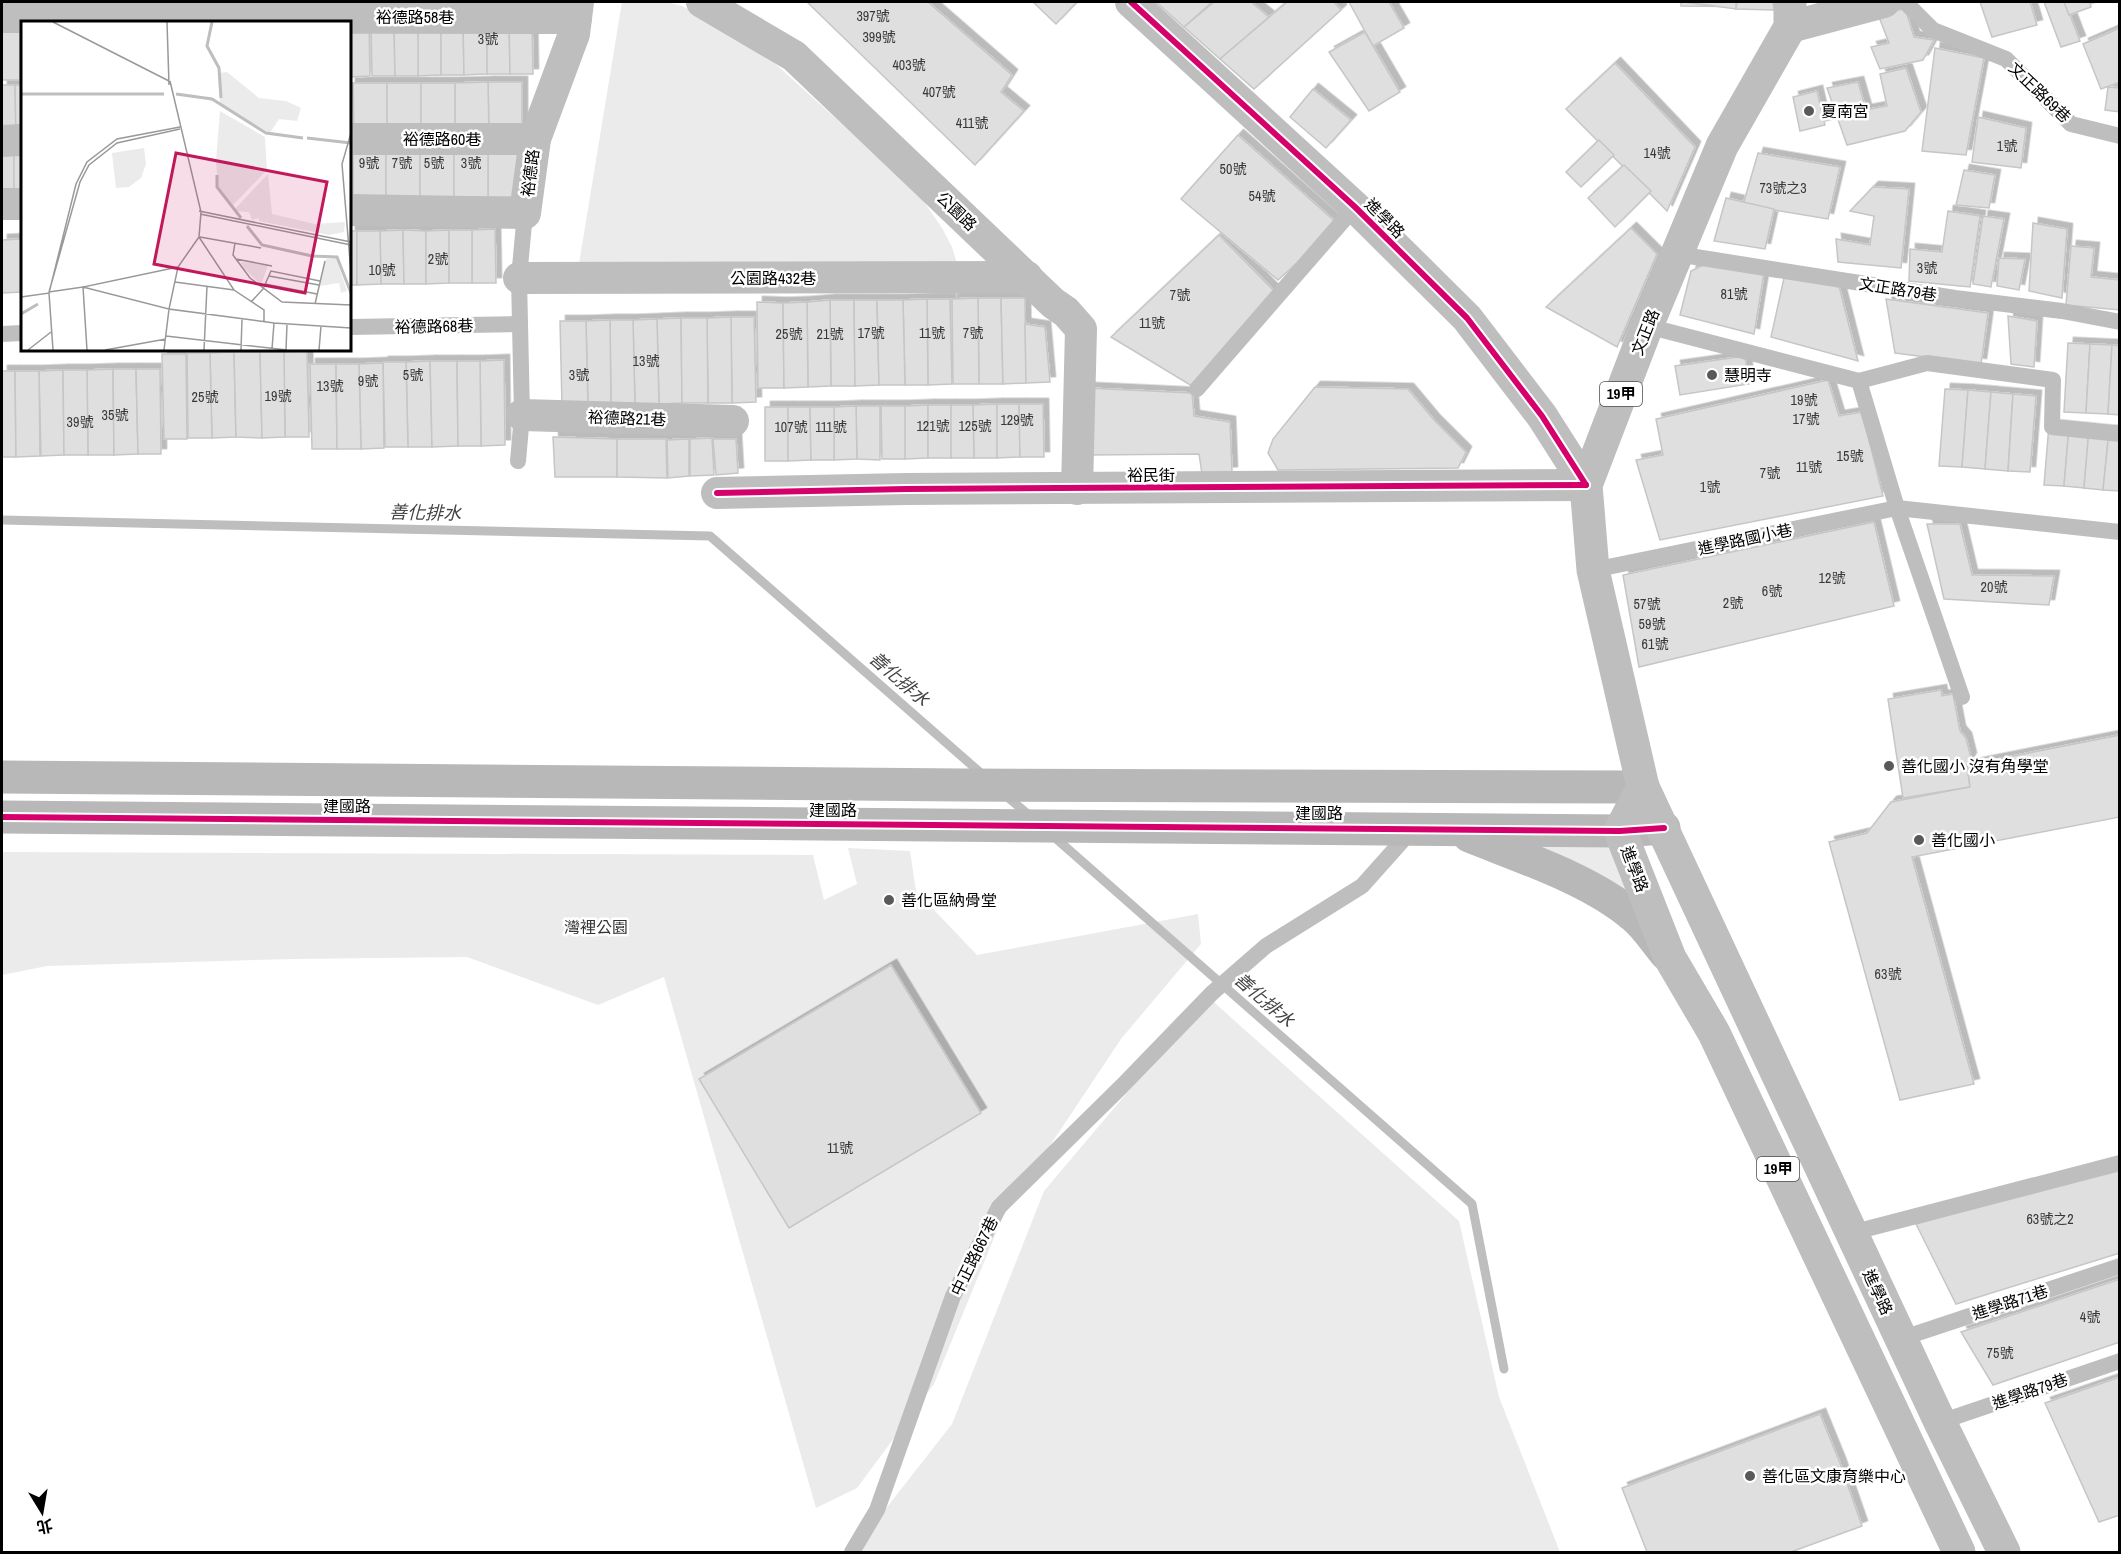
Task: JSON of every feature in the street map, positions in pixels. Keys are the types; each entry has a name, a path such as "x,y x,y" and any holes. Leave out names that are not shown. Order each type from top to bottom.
{"main road":[{"name":"文正路","path":"1643,787 1593,570 1586,485 1647,326 1722,146 1790,14"},
{"name":"進學路","path":"1643,787 1900,1339 2004,1552"},
{"name":"進學路","path":"1643,787 1620,831 1670,958 1714,1033 1959,1552"}],"street":[{"name":"公園路","path":"702,2 794,56 1081,328 1077,489"},
{"name":"進學路","path":"1131,2 1354,207 1467,318 1542,416 1586,485"},
{"name":"文正路","path":"1790,14 1884,2"},
{"name":"裕德路58巷","path":"2,17 577,10"},
{"name":"裕德路","path":"351,210 525,213 535,139 574,34 577,10"},
{"name":"裕德路60巷","path":"351,139 535,139"},
{"path":"2,141 21,140"},
{"path":"2,204 21,204"},
{"name":"公園路432巷","path":"519,278 1027,278"},
{"name":"裕德路21巷","path":"522,415 733,421"},
{"name":"裕民街","path":"717,493 906,489 1586,485"},
{"name":"建國路","path":"2,777 962,785 1643,787"},
{"name":"建國路","path":"2,817 1620,831 1664,828"},
{"path":"1450,829 1544,866 1604,896 1634,916 1670,958"}],"lane":[{"name":"文正路69巷","path":"1905,2 1933,30 2006,59 2071,124 2120,136"},
{"path":"1197,389 1354,207"},
{"path":"518,462 522,415 518,324 519,278 525,213"},
{"name":"文正路79巷","path":"1677,254 1955,298 2062,311 2120,322"},
{"name":"裕德路68巷","path":"351,327 518,324"},
{"path":"1647,326 1859,381 1927,363 2053,380 2052,427 2120,434"},
{"path":"2,334 21,333"},
{"path":"1859,381 1897,508 1962,697"},
{"path":"1897,508 2120,532"},
{"name":"進學路國小巷","path":"1593,570 1897,508"},
{"name":"中正路667巷","path":"852,1552 877,1510 953,1296 999,1207 1122,1086 1212,993 1266,946 1362,886 1415,828"},
{"path":"1851,1233 2120,1163"},
{"name":"進學路71巷","path":"1900,1339 2120,1266"},
{"name":"進學路79巷","path":"1940,1422 2120,1360"}],"green space":[{"path":"622,2 667,2 682,6 760,50 918,193 952,247 956,260 954,270 575,288"},
{"path":"1450,829 1620,831 1634,916"},
{"name":"灣裡公園","path":"848,848 910,851 916,891 977,955 1198,914 1201,944 1121,1039 1003,1216 934,1384 857,1488 816,1508 664,977 598,1005 467,957 47,966 2,975 2,852 813,855 824,900 857,884"},
{"path":"1208,997 1459,1221 1499,1397 1560,1552 852,1552 952,1424 1044,1191"}],"building":[{"path":"807,2 928,2 1012,75 1001,92 1024,111 975,165"},
{"path":"1033,2 1077,2 1056,24"},
{"path":"1156,2 1212,2 1184,27"},
{"path":"1214,2 1251,2 1269,17 1220,59 1184,27"},
{"path":"1287,2 1334,2 1341,10 1254,89 1220,59"},
{"path":"1349,2 1389,2 1404,28 1373,46"},
{"path":"1681,2 1772,2 1772,7 1681,6"},
{"path":"1684,2 1736,2 1736,9"},
{"path":"1737,2 1773,2 1774,10 1736,9"},
{"path":"1980,2 2030,2 2037,25 1992,37"},
{"path":"2044,2 2065,2 2080,41 2061,47"},
{"path":"2064,2 2090,2 2091,7 2069,15"},
{"path":"1905,8 1914,37 1934,40 1923,60 1880,69 1871,47 1889,43 1879,17"},
{"path":"441,21 441,75 418,76 418,22"},
{"path":"441,21 463,22 464,75 441,75"},
{"path":"487,21 487,74 464,75 463,22"},
{"path":"487,21 509,21 510,74 487,74"},
{"path":"509,21 532,21 533,74 510,74"},
{"path":"394,22 395,76 372,76 371,23"},
{"path":"394,22 418,22 418,76 395,76"},
{"path":"351,23 369,23 370,76 351,77"},
{"path":"2,27 20,27 20,80 2,80"},
{"path":"20,27 21,27 21,80"},
{"path":"2120,28 2120,82 2101,89 2083,44"},
{"path":"1365,32 1400,92 1369,111 1329,52"},
{"path":"1935,48 1984,58 1966,155 1922,151"},
{"path":"1615,63 1695,147 1667,211 1566,109"},
{"path":"1906,68 1921,112 1905,131 1847,145 1827,88 1858,82 1866,110 1887,106 1880,74"},
{"path":"488,82 522,82 522,135 489,135"},
{"path":"488,82 489,135 455,135 455,83"},
{"path":"351,83 353,83 354,136 351,136"},
{"path":"353,83 387,83 387,136 354,136"},
{"path":"387,83 421,83 421,136 387,136"},
{"path":"421,83 455,83 455,135 421,136"},
{"path":"2,85 15,85 16,138 2,138"},
{"path":"15,85 21,85 21,138 16,138"},
{"path":"2108,87 2120,88 2120,112 2105,110"},
{"path":"1313,89 1351,120 1326,148 1290,117"},
{"name":"夏南宮","path":"1817,91 1825,125 1800,131 1793,97"},
{"path":"1978,117 2026,128 2021,168 1972,162"},
{"path":"1238,135 1339,225 1278,280 1181,199"},
{"path":"1599,140 1614,155 1581,187 1566,172"},
{"path":"522,143 522,197 488,197 488,144"},
{"path":"351,144 353,144 353,197 351,197"},
{"path":"353,144 386,144 386,197 353,197"},
{"path":"386,144 420,144 420,197 386,197"},
{"path":"420,144 454,144 454,197 420,197"},
{"path":"454,144 488,144 488,197 454,197"},
{"path":"2,145 14,145 14,198 2,198"},
{"path":"14,145 21,145 21,198 14,198"},
{"path":"1758,153 1840,167 1828,219 1743,205"},
{"path":"1624,165 1651,191 1615,227 1588,198"},
{"path":"1964,170 1995,175 1989,208 1956,205"},
{"path":"1873,187 1909,189 1901,268 1838,262 1836,239 1870,245 1874,216 1850,211"},
{"path":"1726,198 1774,209 1765,249 1714,241"},
{"path":"1948,211 1980,216 1970,287 1909,281 1910,249 1942,252"},
{"path":"1983,216 2004,219 1991,287 1973,284"},
{"path":"2033,223 2067,229 2062,298 2029,291"},
{"path":"1631,228 1657,254 1617,347 1546,307"},
{"path":"495,229 496,283 472,283 472,230"},
{"path":"403,230 404,284 381,284 380,231"},
{"path":"403,230 426,231 426,284 404,284"},
{"path":"449,230 449,283 426,284 426,231"},
{"path":"449,230 472,230 472,283 449,283"},
{"path":"351,231 357,231 357,285 351,285"},
{"path":"357,231 380,231 381,284 357,285"},
{"path":"1219,235 1278,295 1197,389 1111,337"},
{"path":"21,239 21,292 2,293 2,240"},
{"path":"2071,246 2094,248 2091,277 2120,280 2120,310 2066,305"},
{"path":"1999,258 2025,259 2019,290 1997,286"},
{"path":"1706,264 1764,273 1754,334 1680,315 1691,271"},
{"path":"1784,278 1839,286 1858,361 1771,337"},
{"path":"978,298 1001,298 1003,384 979,384"},
{"path":"978,298 979,384 953,384 952,299"},
{"path":"1001,298 1025,298 1026,383 1003,384"},
{"path":"927,299 950,299 952,384 928,385"},
{"path":"927,299 928,385 905,385 903,300"},
{"path":"1886,299 1988,313 1981,364 1895,353"},
{"path":"830,300 854,300 855,386 831,386"},
{"path":"830,300 831,386 808,387 807,302"},
{"path":"854,300 877,300 879,385 855,386"},
{"path":"877,300 903,300 905,385 879,385"},
{"path":"757,302 783,303 784,388 758,388"},
{"path":"807,302 808,387 784,388 783,303"},
{"path":"2008,316 2037,321 2034,367 2011,364"},
{"path":"731,317 754,317 756,402 732,403"},
{"path":"731,317 732,403 708,403 707,318"},
{"path":"681,318 682,403 659,404 657,319"},
{"path":"681,318 707,318 708,403 682,403"},
{"path":"657,319 659,404 635,405 633,320"},
{"path":"610,320 633,320 635,405 611,405"},
{"path":"610,320 611,405 588,406 586,321"},
{"path":"560,321 586,321 588,406 562,406"},
{"path":"1025,324 1045,327 1050,382 1026,383"},
{"path":"2068,343 2090,344 2086,413 2064,412"},
{"path":"2090,344 2112,345 2108,414 2086,413"},
{"path":"2112,345 2120,346 2120,415 2108,414"},
{"path":"307,351 309,437 285,437 284,352"},
{"path":"234,352 236,437 212,438 210,353"},
{"path":"234,352 260,352 262,438 236,437"},
{"path":"260,352 284,352 285,437 262,438"},
{"path":"187,353 210,353 212,438 188,438"},
{"path":"162,354 186,354 187,439 164,439"},
{"name":"慧明寺","path":"1745,356 1749,384 1680,395 1675,366"},
{"path":"504,360 505,445 481,446 480,361"},
{"path":"430,361 432,447 408,447 406,362"},
{"path":"430,361 457,361 458,446 432,447"},
{"path":"457,361 480,361 481,446 458,446"},
{"path":"383,362 406,362 408,447 385,447"},
{"path":"383,363 384,448 361,449 359,364"},
{"path":"310,364 336,364 337,449 312,449"},
{"path":"336,364 359,364 361,449 337,449"},
{"path":"113,369 114,455 88,455 87,370"},
{"path":"113,369 136,369 138,454 114,455"},
{"path":"136,369 160,369 161,454 138,454"},
{"path":"63,370 64,455 41,456 39,371"},
{"path":"63,370 87,370 88,455 64,455"},
{"path":"2,371 15,371 16,457 2,457"},
{"path":"15,371 39,371 40,456 16,457"},
{"path":"1828,380 1839,416 1862,412 1883,496 1660,540 1636,460 1663,455 1656,419"},
{"path":"1315,387 1408,389 1434,420 1466,452 1458,468 1278,470 1268,453 1273,439"},
{"path":"1087,388 1192,393 1194,416 1230,422 1232,472 1202,474 1199,454 1090,455"},
{"path":"1945,389 1968,390 1962,467 1939,466"},
{"path":"1968,390 1991,392 1985,469 1962,467"},
{"path":"1991,392 2013,394 2008,471 1985,469"},
{"path":"2013,394 2036,396 2030,472 2008,471"},
{"path":"997,404 997,458 974,458 973,405"},
{"path":"997,404 1019,404 1020,457 997,458"},
{"path":"1019,404 1043,404 1044,457 1020,457"},
{"path":"928,405 928,458 905,459 905,406"},
{"path":"928,405 951,405 951,458 928,458"},
{"path":"951,405 973,405 974,458 951,458"},
{"path":"856,406 880,406 880,460 857,459"},
{"path":"856,406 857,459 834,460 834,407"},
{"path":"881,406 905,406 905,459 882,459"},
{"path":"765,407 788,407 788,461 765,461"},
{"path":"788,407 810,407 811,460 788,461"},
{"path":"810,407 834,407 834,460 811,460"},
{"path":"2049,425 2069,427 2064,486 2044,485"},
{"path":"2069,427 2089,429 2084,488 2064,486"},
{"path":"2089,429 2109,431 2103,490 2084,488"},
{"path":"2109,431 2120,431 2120,491 2103,490"},
{"path":"553,437 617,439 617,477 555,477"},
{"path":"712,438 714,475 690,476 690,439"},
{"path":"617,439 666,439 667,478 617,477"},
{"path":"689,439 689,476 668,478 667,440"},
{"path":"713,439 736,439 738,473 716,475"},
{"path":"1874,522 1894,606 1639,667 1623,575"},
{"path":"1927,524 1960,524 1972,575 2054,576 2049,605 1944,599"},
{"path":"1941,690 1942,696 1953,694 1960,731 1966,738 1971,758 1967,765 1970,787 1903,798 1888,699"},
{"path":"2120,735 2120,817 1912,857 1974,1084 1900,1100 1829,842 1867,833 1891,802 1970,787 1967,765"},
{"path":"891,965 981,1113 789,1228 699,1079"},
{"path":"2120,1168 2120,1253 1956,1304 1916,1224"},
{"path":"2120,1279 2120,1342 1993,1385 1961,1332"},
{"path":"2120,1377 2120,1515 2099,1522 2045,1403"},
{"name":"善化區文康育樂中心","path":"1820,1414 1862,1526 1791,1552 1647,1552 1622,1488"}],"waterway":[{"name":"善化排水","path":"2,520 710,536 983,775"},
{"name":"善化排水","path":"1004,794 1030,816"},
{"name":"善化排水","path":"1052,835 1472,1204 1504,1369"}],"cycle path":[{"path":"1131,2 1355,207 1467,318 1542,416 1586,485"},
{"path":"717,493 906,489 1586,485"},
{"path":"2,817 1620,831 1664,828"}],"place":[{"name":"夏南宮","path":"1809,111"},
{"name":"慧明寺","path":"1712,375"},
{"name":"善化國小 沒有角學堂","path":"1889,766"},
{"name":"善化國小","path":"1919,840"},
{"name":"善化區納骨堂","path":"889,900"},
{"name":"善化區文康育樂中心","path":"1750,1476"}]}
